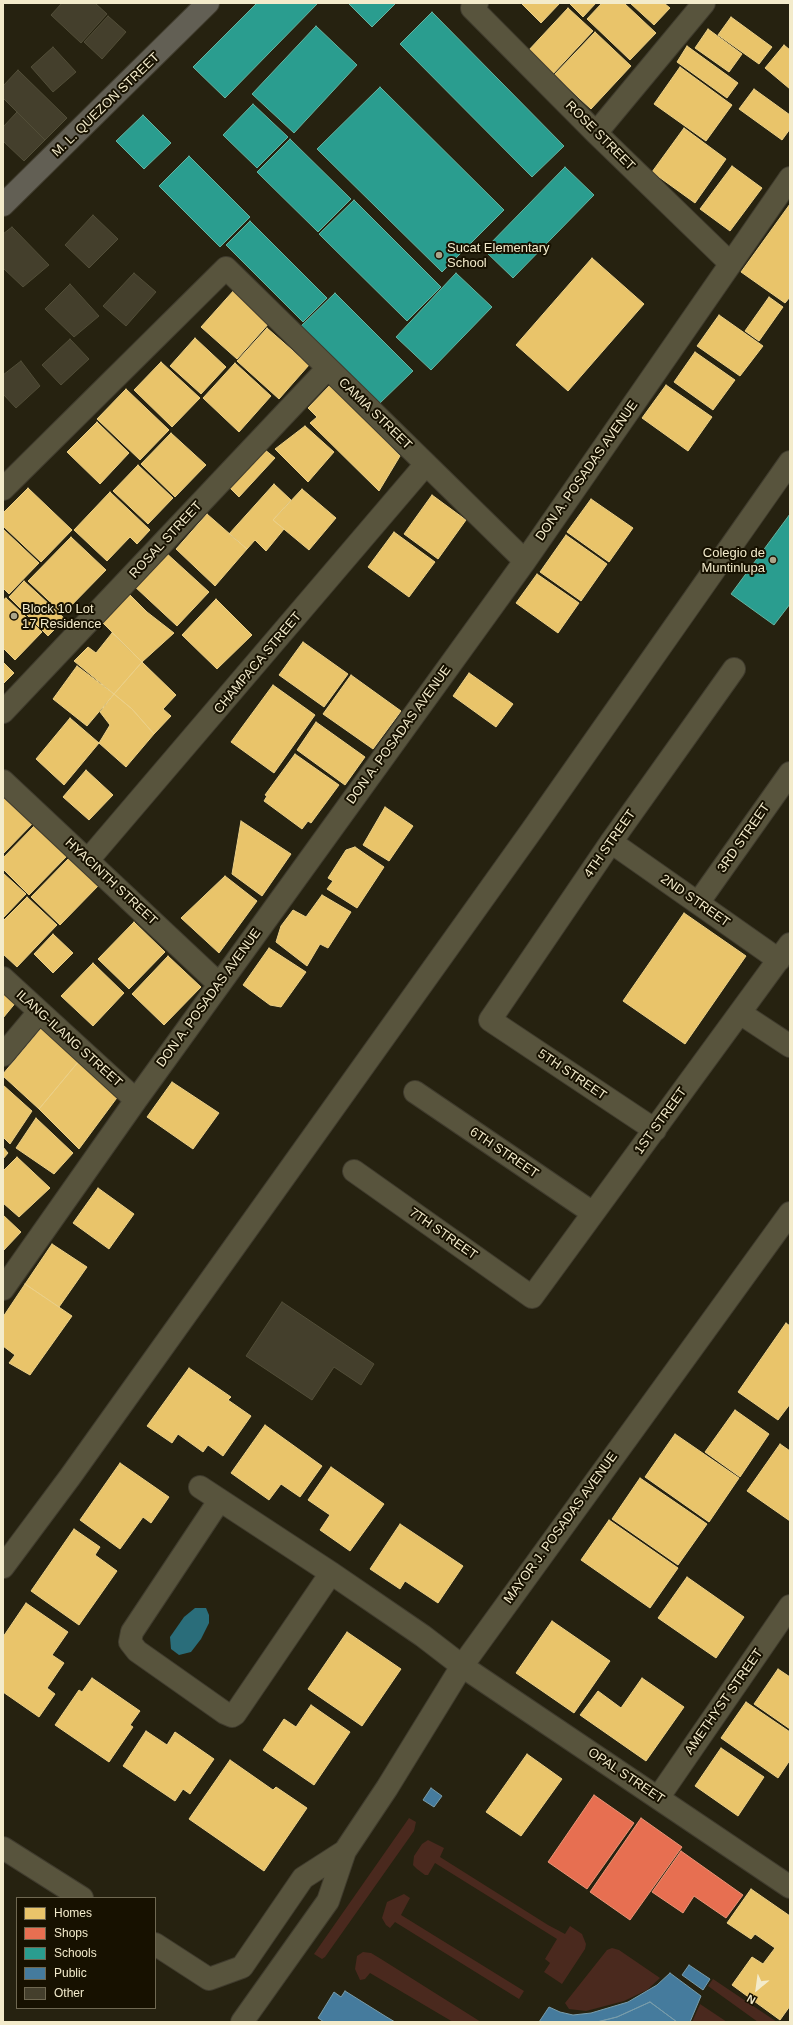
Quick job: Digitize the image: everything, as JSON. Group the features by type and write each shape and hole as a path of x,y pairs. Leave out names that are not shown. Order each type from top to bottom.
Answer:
{"main road":[{"name":"M. L. QUEZON STREET","path":"3,205 208,3"}],"street":[{"path":"596,133 704,3"},
{"name":"ROSE STREET","path":"475,6 596,133 730,263"},
{"name":"DON A. POSADAS AVENUE","path":"3,1288 219,984 525,561 790,178"},
{"name":"CAMIA STREET","path":"3,490 226,268 525,561"},
{"name":"ROSAL STREET","path":"3,712 328,368"},
{"path":"3,1567 70,1477 532,830 790,462"},
{"name":"CHAMPACA STREET","path":"88,860 426,464"},
{"name":"4TH STREET","path":"490,1020 611,842 734,669"},
{"name":"3RD STREET","path":"698,903 790,773"},
{"name":"HYACINTH STREET","path":"3,781 219,984"},
{"name":"2ND STREET","path":"611,842 698,903 784,952"},
{"name":"1ST STREET","path":"532,1297 784,952"},
{"name":"ILANG-ILANG STREET","path":"3,978 136,1100"},
{"path":"3,1055 39,1012"},
{"path":"740,1013 790,1046"},
{"name":"5TH STREET","path":"490,1020 654,1130"},
{"name":"6TH STREET","path":"415,1092 593,1213"},
{"name":"7TH STREET","path":"354,1171 532,1297"},
{"name":"MAYOR J. POSADAS AVENUE","path":"246,2021 328,1901 345,1851 387,1788 462,1666 790,1213"},
{"name":"OPAL STREET","path":"200,1488 331,1573 423,1636 462,1666 790,1887"},
{"path":"219,1501 132,1632 130,1642 137,1651 225,1713 232,1716 235,1714 331,1573"},
{"name":"AMETHYST STREET","path":"658,1798 790,1606"},
{"path":"3,1848 80,1897"},
{"name":"MAYOR J. POSADAS AVENUE","path":"156,1945 210,1979 242,1967 303,1878 345,1851"}],"shaded area":[{"path":"409,1818 416,1822 414,1831 325,1957 322,1959 314,1954"},
{"path":"428,1840 444,1848 440,1857 548,1925 565,1934 570,1926 582,1934 586,1944 585,1949 562,1984 544,1972 550,1963 545,1959 557,1939 435,1863 428,1875 425,1875 413,1865 414,1856 422,1844"},
{"path":"404,1894 410,1898 401,1915 524,1991 519,1999 395,1922 390,1928 386,1925 382,1918 387,1902"},
{"path":"612,1948 619,1950 660,1978 647,1990 624,2001 586,2011 569,2009 565,2003 607,1950"},
{"path":"363,1952 371,1953 481,2022 453,2022 370,1973 365,1979 360,1980 355,1969 357,1956"},
{"path":"713,1979 777,2022 758,2022 708,1986"},
{"path":"700,2004 727,2022 692,2022"}],"water":[{"path":"195,1608 206,1608 209,1615 209,1623 201,1639 191,1652 179,1655 171,1649 170,1637 184,1617"}],"building: Homes":[{"path":"521,3 560,3 541,23"},
{"path":"569,3 596,3 583,17"},
{"path":"602,3 624,3 656,33 630,60 587,19"},
{"path":"630,3 664,3 670,8 654,25"},
{"path":"568,8 593,31 551,76 527,52"},
{"path":"731,17 772,47 759,64 718,35"},
{"path":"708,29 742,54 729,72 695,48"},
{"path":"595,32 631,66 591,109 554,75"},
{"path":"784,45 790,50 790,89 765,68"},
{"path":"687,46 738,83 727,98 677,62"},
{"path":"680,67 732,105 706,141 654,104"},
{"path":"754,89 790,115 790,129 782,140 739,109"},
{"path":"684,128 726,159 695,203 652,172"},
{"path":"732,166 762,188 730,231 700,209"},
{"path":"790,204 790,297 785,303 741,272"},
{"path":"592,258 644,304 568,391 516,345"},
{"path":"235,289 271,321 237,359 201,327"},
{"path":"769,297 783,307 759,341 745,331"},
{"path":"719,315 763,346 740,376 697,346"},
{"path":"267,328 309,365 279,399 237,361"},
{"path":"195,338 226,367 201,394 170,366"},
{"path":"695,352 735,380 713,410 674,382"},
{"path":"161,362 200,398 172,427 134,390"},
{"path":"235,363 271,396 239,432 203,398"},
{"path":"332,383 400,456 379,491 310,423 317,417 308,408"},
{"path":"666,385 712,417 688,451 642,418"},
{"path":"126,389 169,430 140,460 97,419"},
{"path":"97,422 129,453 100,484 67,452"},
{"path":"305,426 334,452 308,482 275,449"},
{"path":"171,433 206,465 175,497 141,464"},
{"path":"264,449 275,458 239,497 228,486"},
{"path":"138,465 173,498 148,524 113,491"},
{"path":"274,484 291,500 273,520 284,529 266,551 255,540 247,549 229,534"},
{"path":"28,488 72,530 41,562 3,526 3,513"},
{"path":"302,489 336,518 309,550 273,520"},
{"path":"110,492 150,530 137,544 130,537 107,561 74,530"},
{"path":"432,495 466,520 438,559 404,534"},
{"path":"591,499 633,528 609,562 567,532"},
{"path":"207,514 247,549 215,586 176,549"},
{"path":"3,529 39,563 9,594 3,588"},
{"path":"394,532 435,562 409,597 368,567"},
{"path":"566,535 607,564 581,601 540,572"},
{"path":"71,537 106,570 63,614 28,581"},
{"path":"164,551 209,592 177,626 133,585"},
{"path":"537,574 579,603 558,633 516,603"},
{"path":"24,581 65,619 48,636 9,597"},
{"path":"129,594 147,612 174,633 142,662 103,623"},
{"name":"Block 10 Lot 17 Residence","path":"6,598 42,632 15,660 3,648 3,600"},
{"path":"216,599 252,635 217,669 182,635"},
{"path":"112,633 142,662 114,694 74,661 88,647 96,653"},
{"path":"303,642 348,674 324,707 279,675"},
{"path":"3,662 14,673 3,684"},
{"path":"142,662 176,695 163,709 171,716 154,734 132,709 114,694"},
{"path":"77,666 114,694 87,726 53,699"},
{"path":"469,673 513,704 496,727 453,696"},
{"path":"351,675 401,711 373,749 323,714"},
{"path":"273,685 315,715 274,773 231,742"},
{"path":"114,694 132,709 154,734 126,767 99,743 110,725 100,712"},
{"path":"70,718 99,743 64,785 36,759"},
{"path":"316,722 365,757 345,785 297,750"},
{"path":"295,754 339,785 311,823 308,821 302,829 264,801 267,796 265,795"},
{"path":"86,770 113,795 89,820 63,797"},
{"path":"3,792 34,822 3,854"},
{"path":"385,807 413,826 389,861 363,845"},
{"path":"241,821 291,854 262,896 232,874"},
{"path":"36,824 68,855 29,895 3,869 3,858"},
{"path":"355,847 384,867 357,908 327,889 333,881 328,878 346,850"},
{"path":"70,857 99,885 60,925 31,897"},
{"path":"3,873 26,894 3,918"},
{"path":"225,876 257,901 219,953 181,918"},
{"path":"322,895 351,912 328,948 320,944 307,966 276,942 281,926 293,910 306,917"},
{"path":"27,897 57,925 17,967 3,954 3,921"},
{"path":"684,913 746,956 685,1044 623,1001"},
{"path":"134,922 165,952 129,989 98,959"},
{"path":"53,934 73,953 53,973 34,954"},
{"path":"269,948 306,972 281,1007 270,1005 243,985"},
{"path":"168,956 201,987 164,1025 132,994"},
{"path":"93,963 124,993 93,1026 61,996"},
{"path":"3,988 17,1001 3,1018"},
{"path":"42,1027 79,1061 39,1109 3,1076 3,1074"},
{"path":"79,1061 119,1095 79,1149 39,1109"},
{"path":"172,1082 219,1113 193,1149 147,1117"},
{"path":"3,1085 32,1111 10,1144 3,1137"},
{"path":"36,1118 73,1153 54,1174 16,1148"},
{"path":"3,1147 8,1153 3,1159"},
{"path":"17,1157 50,1188 19,1217 3,1203 3,1171"},
{"path":"98,1188 134,1214 109,1249 73,1223"},
{"path":"3,1215 21,1232 3,1251"},
{"path":"52,1244 87,1267 59,1307 25,1284"},
{"path":"25,1284 72,1316 30,1375 9,1363 15,1355 3,1346 3,1317"},
{"path":"786,1323 790,1326 790,1404 778,1420 738,1392"},
{"path":"189,1368 231,1397 228,1400 251,1416 223,1456 208,1445 203,1452 178,1434 172,1443 147,1426"},
{"path":"735,1410 769,1434 740,1477 705,1452"},
{"path":"265,1425 322,1466 300,1497 281,1484 269,1500 231,1473"},
{"path":"675,1434 739,1478 709,1522 645,1477"},
{"path":"780,1444 790,1451 790,1521 747,1491"},
{"path":"120,1463 169,1497 151,1523 143,1517 120,1549 80,1520"},
{"path":"331,1467 384,1504 350,1551 320,1530 330,1515 308,1500"},
{"path":"640,1478 707,1524 678,1565 612,1519"},
{"path":"609,1520 678,1568 650,1608 581,1560"},
{"path":"400,1524 463,1566 438,1603 405,1581 400,1589 370,1569"},
{"path":"74,1529 100,1547 95,1555 117,1571 79,1625 31,1591"},
{"path":"687,1577 744,1617 716,1658 658,1618"},
{"path":"26,1603 68,1632 52,1655 64,1663 47,1688 55,1694 39,1717 3,1692 3,1637"},
{"path":"552,1621 610,1661 574,1713 516,1673"},
{"path":"347,1632 401,1669 362,1726 308,1689"},
{"path":"778,1669 790,1677 790,1729 754,1704"},
{"path":"92,1678 140,1711 130,1725 133,1727 109,1762 55,1725 79,1690 82,1692"},
{"path":"642,1678 684,1707 646,1761 580,1715 598,1691 621,1708"},
{"path":"746,1702 790,1732 790,1760 778,1778 721,1738"},
{"path":"311,1705 350,1732 314,1785 263,1750 284,1719 296,1727"},
{"path":"146,1731 167,1745 175,1732 214,1759 190,1794 183,1789 175,1801 123,1766"},
{"path":"721,1748 764,1777 738,1816 695,1786"},
{"path":"527,1754 562,1779 521,1836 486,1812"},
{"path":"230,1760 273,1790 276,1787 307,1808 264,1871 189,1819"},
{"path":"751,1889 790,1916 790,2006 780,2020 732,1985 752,1957 763,1964 775,1948 755,1934 751,1939 727,1923"}],"building: Shops":[{"path":"594,1795 634,1823 587,1889 548,1862"},
{"path":"641,1818 682,1847 630,1920 590,1892"},
{"path":"681,1851 743,1895 726,1918 694,1896 683,1913 652,1892"}],"building: Schools":[{"path":"257,3 318,3 225,98 193,67"},
{"path":"348,3 396,3 372,27"},
{"path":"432,12 564,146 532,177 400,44"},
{"path":"316,26 357,65 294,133 252,94"},
{"path":"380,87 504,210 442,272 317,149"},
{"path":"253,104 288,137 257,168 223,135"},
{"path":"143,115 171,143 144,169 116,141"},
{"path":"290,139 351,199 318,232 257,172"},
{"path":"189,156 250,217 220,247 159,186"},
{"path":"565,167 594,195 513,278 484,250"},
{"path":"354,200 441,287 407,321 319,234"},
{"path":"250,221 327,298 303,322 226,245"},
{"path":"456,273 492,307 431,370 396,337"},
{"path":"335,293 413,371 379,404 301,326"},
{"name":"Colegio de Muntinlupa","path":"790,514 790,604 774,625 731,594"}],"building: Public":[{"path":"431,1788 442,1796 434,1807 423,1800"},
{"path":"689,1965 710,1979 703,1990 682,1975"},
{"path":"670,1973 701,1996 690,2022 677,2022 650,2002 617,2017 597,2022 539,2022 549,2007 560,2012 573,2015 591,2013 628,2002 657,1985"},
{"path":"345,1991 395,2022 324,2022 318,2018 334,1992 341,1997"},
{"path":"650,2002 677,2022 597,2022 617,2017"}],"building: Other":[{"path":"62,3 95,3 107,14 81,43 51,15"},
{"path":"108,16 126,32 102,59 84,42"},
{"path":"53,47 76,72 53,92 31,67"},
{"path":"18,70 67,118 45,140 3,98 3,86"},
{"path":"17,112 45,140 24,161 3,141 3,127"},
{"path":"93,215 118,239 89,268 65,245"},
{"path":"12,227 49,265 23,287 3,268 3,234"},
{"path":"134,273 156,292 126,326 103,306"},
{"path":"70,284 99,316 74,337 45,309"},
{"path":"70,339 89,359 61,385 42,365"},
{"path":"21,361 40,386 16,408 3,394 3,375"},
{"path":"282,1302 374,1364 361,1385 334,1367 312,1400 246,1356"}],"place":[{"name":"Sucat Elementary School","path":"439,255"},
{"name":"Colegio de Muntinlupa","path":"773,560"},
{"name":"Block 10 Lot 17 Residence","path":"14,616"}]}
